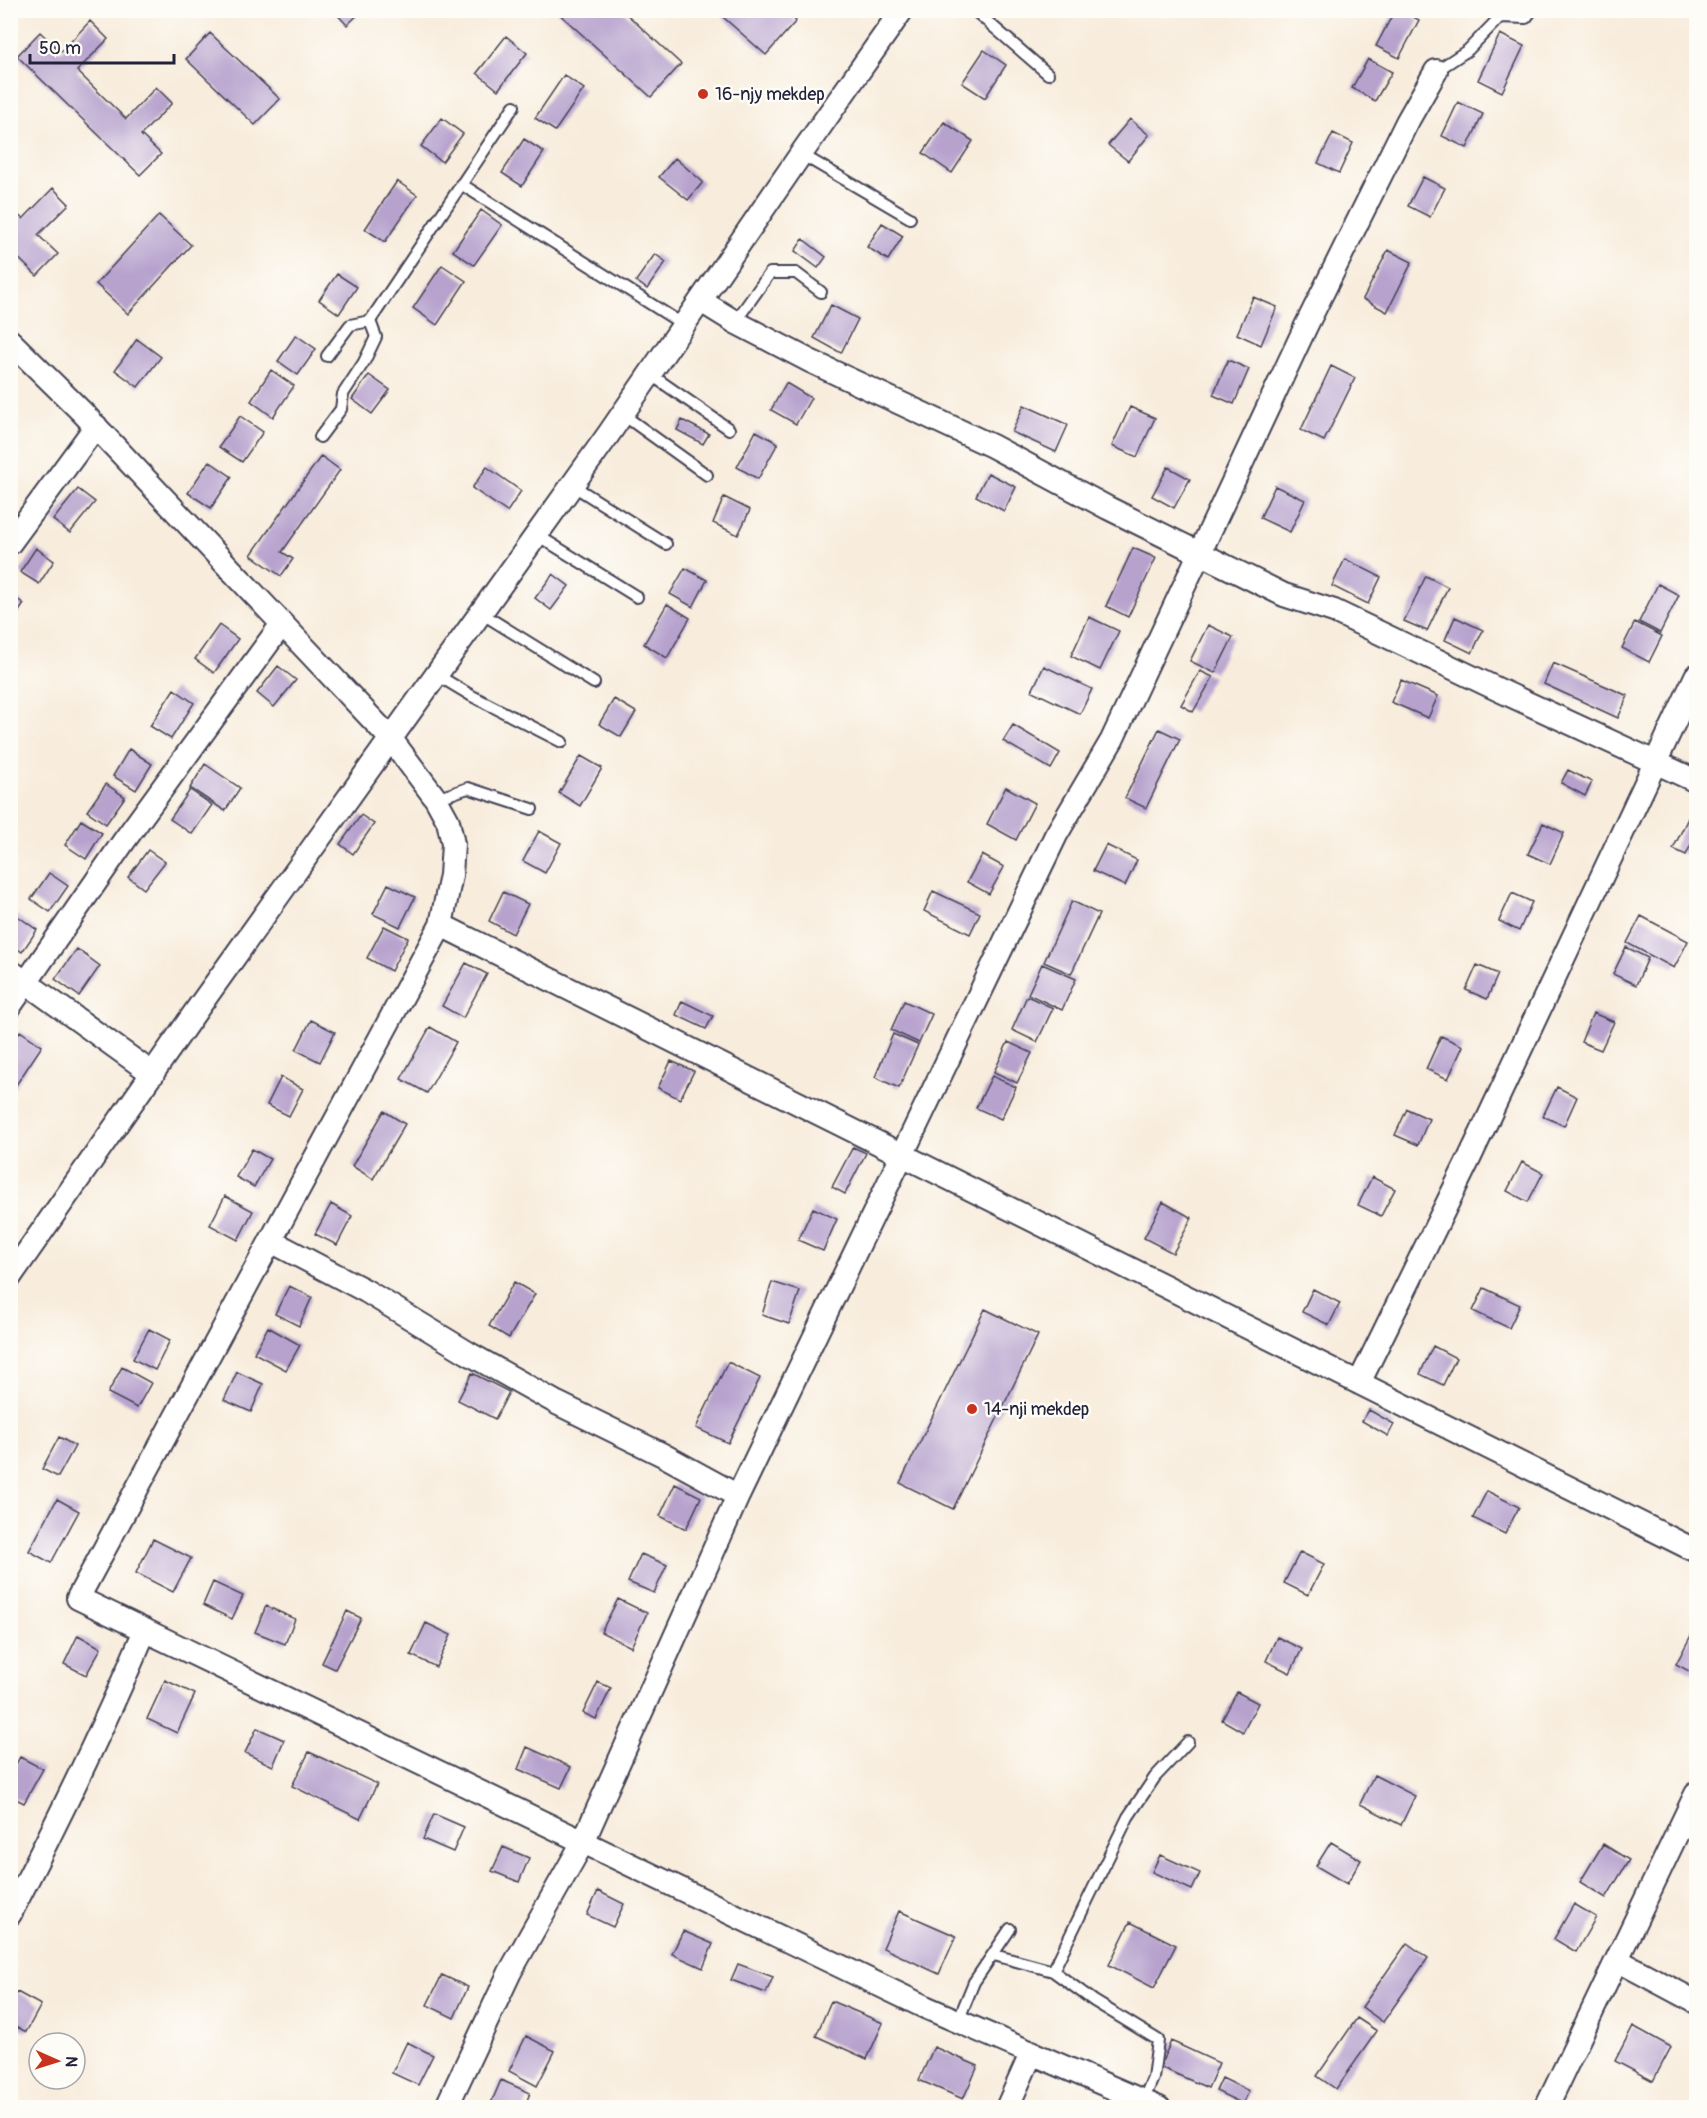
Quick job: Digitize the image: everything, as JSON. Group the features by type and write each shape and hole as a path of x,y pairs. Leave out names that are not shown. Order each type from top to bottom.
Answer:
{"street":[{"path":"10,1277 573,485 902,10"},
{"path":"446,2108 510,1972 583,1842 738,1496 1056,835 1112,740 1327,283 1407,122 1436,71"},
{"path":"701,301 735,322 810,361 992,446 1108,508 1284,595 1334,611 1696,781"},
{"path":"10,341 96,426 391,739 436,799 448,821 453,844 451,875 441,925 78,1598 958,2021 1151,2104"},
{"path":"10,543 96,426"},
{"path":"10,1006 19,976 124,841 282,624"},
{"path":"1359,1383 1470,1157 1696,676"},
{"path":"441,925 1696,1551"},
{"path":"19,976 153,1074"},
{"path":"271,1241 366,1291 468,1353 557,1403 663,1455 738,1496"},
{"path":"10,1914 69,1801 145,1630"},
{"path":"1546,2108 1696,1794"},
{"path":"1617,1960 1696,2002"},
{"path":"1007,2108 1032,2052"}],"lane":[{"path":"974,10 1048,74"},
{"path":"1436,71 1467,50 1500,17 1526,18 1532,10"},
{"path":"327,356 350,325 370,321 514,106"},
{"path":"801,154 910,218"},
{"path":"461,184 684,325"},
{"path":"735,322 770,273 796,273 821,292"},
{"path":"320,437 341,409 343,394 364,362 376,337 370,321"},
{"path":"650,374 729,429"},
{"path":"622,414 707,475"},
{"path":"573,485 666,544"},
{"path":"537,535 637,597"},
{"path":"481,613 594,683"},
{"path":"437,675 472,696 562,742"},
{"path":"436,799 468,788 532,809"},
{"path":"1053,1971 1128,1817 1155,1777 1188,1742"},
{"path":"958,2021 974,1982 1010,1929"},
{"path":"994,1955 1053,1971 1094,2001 1158,2040 1151,2104"}],"building":[{"path":"333,10 363,10 347,25"},
{"path":"555,10 622,10 681,64 651,97"},
{"path":"715,10 784,10 796,21 766,55"},
{"path":"1395,10 1401,10 1419,20 1399,58 1376,46"},
{"path":"90,21 108,39 77,71 126,119 156,87 172,103 141,135 161,154 140,175 17,56 40,32 61,52"},
{"path":"210,33 280,99 255,125 186,59"},
{"path":"1500,34 1524,46 1502,92 1478,80"},
{"path":"506,36 527,53 498,90 477,73"},
{"path":"984,50 1006,65 985,98 962,83"},
{"path":"1368,59 1392,72 1375,101 1352,88"},
{"path":"564,75 584,89 555,131 535,118"},
{"path":"1458,102 1483,114 1467,148 1442,136"},
{"path":"442,118 463,134 442,162 421,146"},
{"path":"1130,119 1149,135 1128,161 1108,145"},
{"path":"944,122 973,141 952,173 923,153"},
{"path":"1333,133 1353,143 1339,173 1318,163"},
{"path":"524,139 544,152 522,186 502,173"},
{"path":"675,158 703,182 688,200 659,177"},
{"path":"1423,177 1445,188 1430,217 1408,206"},
{"path":"397,181 417,195 385,242 365,229"},
{"path":"53,188 69,204 38,235 58,254 37,276 10,250 10,208 23,219"},
{"path":"481,210 502,225 474,265 453,251"},
{"path":"159,215 191,245 128,314 96,284"},
{"path":"882,223 903,236 888,260 867,247"},
{"path":"803,239 826,257 818,268 795,251"},
{"path":"1388,250 1412,262 1387,312 1363,299"},
{"path":"655,254 666,262 647,289 636,281"},
{"path":"442,265 466,281 437,325 413,308"},
{"path":"337,274 357,287 339,314 319,300"},
{"path":"1253,297 1277,307 1261,345 1237,334"},
{"path":"831,305 858,319 841,353 814,338"},
{"path":"296,335 316,349 298,375 278,361"},
{"path":"137,339 161,357 138,387 115,370"},
{"path":"1228,360 1249,369 1234,404 1213,395"},
{"path":"1331,366 1355,378 1324,441 1301,430"},
{"path":"271,370 294,386 273,417 251,401"},
{"path":"369,375 390,390 372,414 352,399"},
{"path":"786,383 811,398 796,424 771,410"},
{"path":"1024,405 1068,425 1056,452 1012,432"},
{"path":"1130,407 1155,418 1137,457 1112,446"},
{"path":"240,416 263,432 242,462 219,447"},
{"path":"682,420 709,434 703,444 677,430"},
{"path":"756,431 778,443 758,479 737,467"},
{"path":"321,456 340,470 282,552 293,559 281,576 251,555"},
{"path":"209,461 232,477 211,508 188,493"},
{"path":"487,467 521,491 507,512 472,488"},
{"path":"1168,467 1190,479 1174,508 1152,496"},
{"path":"988,473 1016,487 1004,511 976,496"},
{"path":"1275,486 1305,500 1290,532 1260,518"},
{"path":"78,489 95,502 70,533 53,520"},
{"path":"724,497 750,510 738,535 713,523"},
{"path":"36,548 54,561 39,584 20,572"},
{"path":"1133,548 1156,558 1128,617 1106,606"},
{"path":"1345,559 1381,577 1368,604 1332,586"},
{"path":"685,568 707,580 693,607 670,594"},
{"path":"553,574 569,586 551,610 535,598"},
{"path":"1426,576 1448,587 1427,631 1404,621"},
{"path":"1658,584 1679,595 1660,633 1639,622"},
{"path":"10,594 24,604 10,624"},
{"path":"667,604 690,618 667,658 644,644"},
{"path":"1089,617 1119,631 1100,670 1071,656"},
{"path":"1455,617 1483,630 1472,653 1445,640"},
{"path":"1635,622 1662,636 1649,662 1622,648"},
{"path":"219,625 238,639 214,673 195,659"},
{"path":"1208,625 1233,637 1215,673 1190,661"},
{"path":"1553,663 1628,696 1618,718 1544,684"},
{"path":"278,666 296,680 274,707 257,693"},
{"path":"1044,666 1092,689 1080,714 1032,691"},
{"path":"1200,671 1213,677 1193,712 1181,705"},
{"path":"1401,680 1438,696 1428,718 1391,702"},
{"path":"174,689 194,703 171,739 150,726"},
{"path":"614,699 636,712 621,737 599,724"},
{"path":"1013,725 1060,753 1051,769 1003,741"},
{"path":"1159,729 1180,739 1146,808 1125,798"},
{"path":"129,749 152,764 136,790 113,776"},
{"path":"581,756 602,768 580,806 559,793"},
{"path":"205,764 240,788 225,811 190,788"},
{"path":"1568,770 1592,782 1585,796 1561,783"},
{"path":"106,784 125,797 106,824 87,811"},
{"path":"1006,787 1035,803 1016,840 987,824"},
{"path":"190,790 212,805 192,834 170,819"},
{"path":"1692,810 1696,812 1696,834 1686,855 1673,849"},
{"path":"361,815 374,824 353,854 340,844"},
{"path":"81,820 102,833 86,859 65,845"},
{"path":"1543,823 1564,833 1550,864 1528,854"},
{"path":"539,831 561,843 545,873 523,861"},
{"path":"1106,845 1137,860 1125,886 1093,871"},
{"path":"148,850 165,862 144,889 128,877"},
{"path":"982,855 1004,867 989,894 967,882"},
{"path":"49,873 68,886 50,912 31,899"},
{"path":"388,884 415,897 400,927 373,914"},
{"path":"933,891 980,913 970,934 924,911"},
{"path":"503,892 528,904 513,934 489,921"},
{"path":"1512,893 1532,902 1519,931 1499,921"},
{"path":"1072,901 1099,914 1071,974 1044,962"},
{"path":"12,912 37,930 22,952 10,944"},
{"path":"1641,916 1688,941 1674,968 1627,943"},
{"path":"384,926 408,938 391,971 367,958"},
{"path":"1626,947 1648,958 1636,985 1613,974"},
{"path":"77,949 100,966 79,996 55,979"},
{"path":"466,963 487,974 463,1018 442,1006"},
{"path":"1042,964 1076,979 1062,1010 1028,994"},
{"path":"1477,965 1498,974 1487,999 1466,990"},
{"path":"1027,996 1053,1008 1037,1042 1012,1030"},
{"path":"682,1001 713,1016 706,1029 676,1015"},
{"path":"904,1001 932,1014 919,1043 891,1030"},
{"path":"1593,1013 1614,1022 1601,1050 1581,1042"},
{"path":"311,1020 335,1032 320,1062 296,1050"},
{"path":"430,1027 456,1042 427,1093 401,1079"},
{"path":"20,1031 42,1046 10,1094 10,1047"},
{"path":"893,1034 918,1045 899,1088 875,1077"},
{"path":"1441,1036 1463,1046 1448,1079 1426,1069"},
{"path":"1008,1042 1032,1053 1017,1083 994,1072"},
{"path":"671,1061 694,1071 680,1099 658,1088"},
{"path":"992,1076 1016,1087 1001,1119 976,1108"},
{"path":"281,1077 303,1089 289,1116 267,1105"},
{"path":"1557,1087 1577,1097 1564,1126 1543,1116"},
{"path":"1407,1109 1429,1119 1418,1145 1395,1135"},
{"path":"384,1111 405,1124 373,1179 352,1166"},
{"path":"853,1147 866,1153 845,1194 832,1187"},
{"path":"252,1149 270,1159 254,1187 236,1177"},
{"path":"1522,1162 1543,1173 1528,1202 1507,1191"},
{"path":"1372,1177 1395,1189 1381,1216 1358,1205"},
{"path":"225,1196 253,1211 238,1240 210,1225"},
{"path":"1163,1202 1192,1218 1173,1253 1144,1238"},
{"path":"331,1204 352,1216 337,1245 315,1234"},
{"path":"813,1208 837,1219 823,1251 798,1240"},
{"path":"514,1282 535,1294 509,1338 489,1326"},
{"path":"772,1282 800,1291 789,1324 762,1315"},
{"path":"289,1286 312,1297 299,1326 275,1314"},
{"path":"1484,1288 1520,1305 1509,1328 1473,1311"},
{"path":"1313,1289 1340,1303 1329,1325 1302,1312"},
{"path":"985,1309 1038,1335 953,1509 900,1483"},
{"path":"268,1327 300,1345 286,1370 254,1353"},
{"path":"149,1329 170,1340 155,1370 133,1359"},
{"path":"1433,1346 1456,1358 1443,1385 1420,1374"},
{"path":"728,1362 760,1378 728,1443 696,1428"},
{"path":"122,1367 151,1383 137,1408 108,1393"},
{"path":"237,1372 263,1384 251,1412 224,1400"},
{"path":"472,1373 509,1392 495,1419 458,1400"},
{"path":"1369,1410 1394,1424 1388,1436 1362,1421"},
{"path":"59,1437 75,1446 58,1477 42,1469"},
{"path":"675,1484 701,1497 686,1529 660,1516"},
{"path":"1487,1491 1519,1507 1505,1534 1473,1518"},
{"path":"57,1499 79,1511 51,1563 29,1551"},
{"path":"153,1539 191,1558 173,1592 136,1573"},
{"path":"1300,1552 1324,1564 1308,1595 1284,1583"},
{"path":"641,1554 667,1565 654,1593 628,1582"},
{"path":"213,1582 243,1596 232,1619 203,1605"},
{"path":"618,1599 647,1613 631,1647 601,1632"},
{"path":"266,1606 295,1619 285,1644 255,1632"},
{"path":"347,1611 361,1618 335,1669 322,1663"},
{"path":"426,1623 451,1635 436,1667 411,1655"},
{"path":"1696,1626 1696,1675 1676,1664"},
{"path":"78,1635 101,1648 86,1675 64,1664"},
{"path":"1277,1637 1302,1649 1290,1673 1266,1661"},
{"path":"165,1680 195,1694 177,1733 147,1719"},
{"path":"598,1682 611,1688 596,1719 583,1713"},
{"path":"1237,1692 1258,1703 1243,1732 1222,1720"},
{"path":"257,1728 284,1740 273,1766 245,1753"},
{"path":"527,1747 571,1767 561,1788 518,1769"},
{"path":"309,1752 377,1784 360,1819 292,1786"},
{"path":"20,1757 43,1769 24,1803 10,1796 10,1775"},
{"path":"1374,1775 1415,1796 1401,1825 1360,1804"},
{"path":"434,1814 464,1827 453,1852 423,1839"},
{"path":"1331,1842 1361,1860 1347,1884 1316,1866"},
{"path":"1603,1844 1629,1860 1606,1898 1580,1882"},
{"path":"503,1847 529,1858 519,1882 492,1871"},
{"path":"1160,1855 1200,1873 1192,1890 1152,1872"},
{"path":"598,1891 624,1904 613,1927 587,1915"},
{"path":"1574,1904 1596,1917 1576,1952 1554,1939"},
{"path":"899,1911 956,1936 939,1974 883,1948"},
{"path":"1130,1922 1176,1945 1154,1988 1109,1965"},
{"path":"683,1931 713,1944 703,1968 672,1954"},
{"path":"1407,1943 1428,1958 1383,2022 1362,2007"},
{"path":"738,1964 773,1977 766,1993 731,1980"},
{"path":"442,1975 468,1987 454,2018 427,2005"},
{"path":"17,1992 41,2005 26,2032 10,2023 10,2003"},
{"path":"831,2001 883,2023 867,2059 816,2036"},
{"path":"1357,2018 1377,2031 1336,2089 1317,2076"},
{"path":"1633,2026 1671,2047 1653,2081 1615,2061"},
{"path":"526,2036 555,2051 537,2086 509,2071"},
{"path":"1171,2041 1219,2063 1208,2088 1160,2067"},
{"path":"407,2042 433,2055 418,2085 392,2073"},
{"path":"934,2047 978,2066 963,2099 919,2080"},
{"path":"1222,2078 1249,2091 1243,2104 1216,2091"},
{"path":"501,2080 530,2093 524,2108 489,2108"}],"place":[{"name":"16-njy mekdep","path":"703,94"},
{"name":"14-nji mekdep","path":"972,1409"}]}
